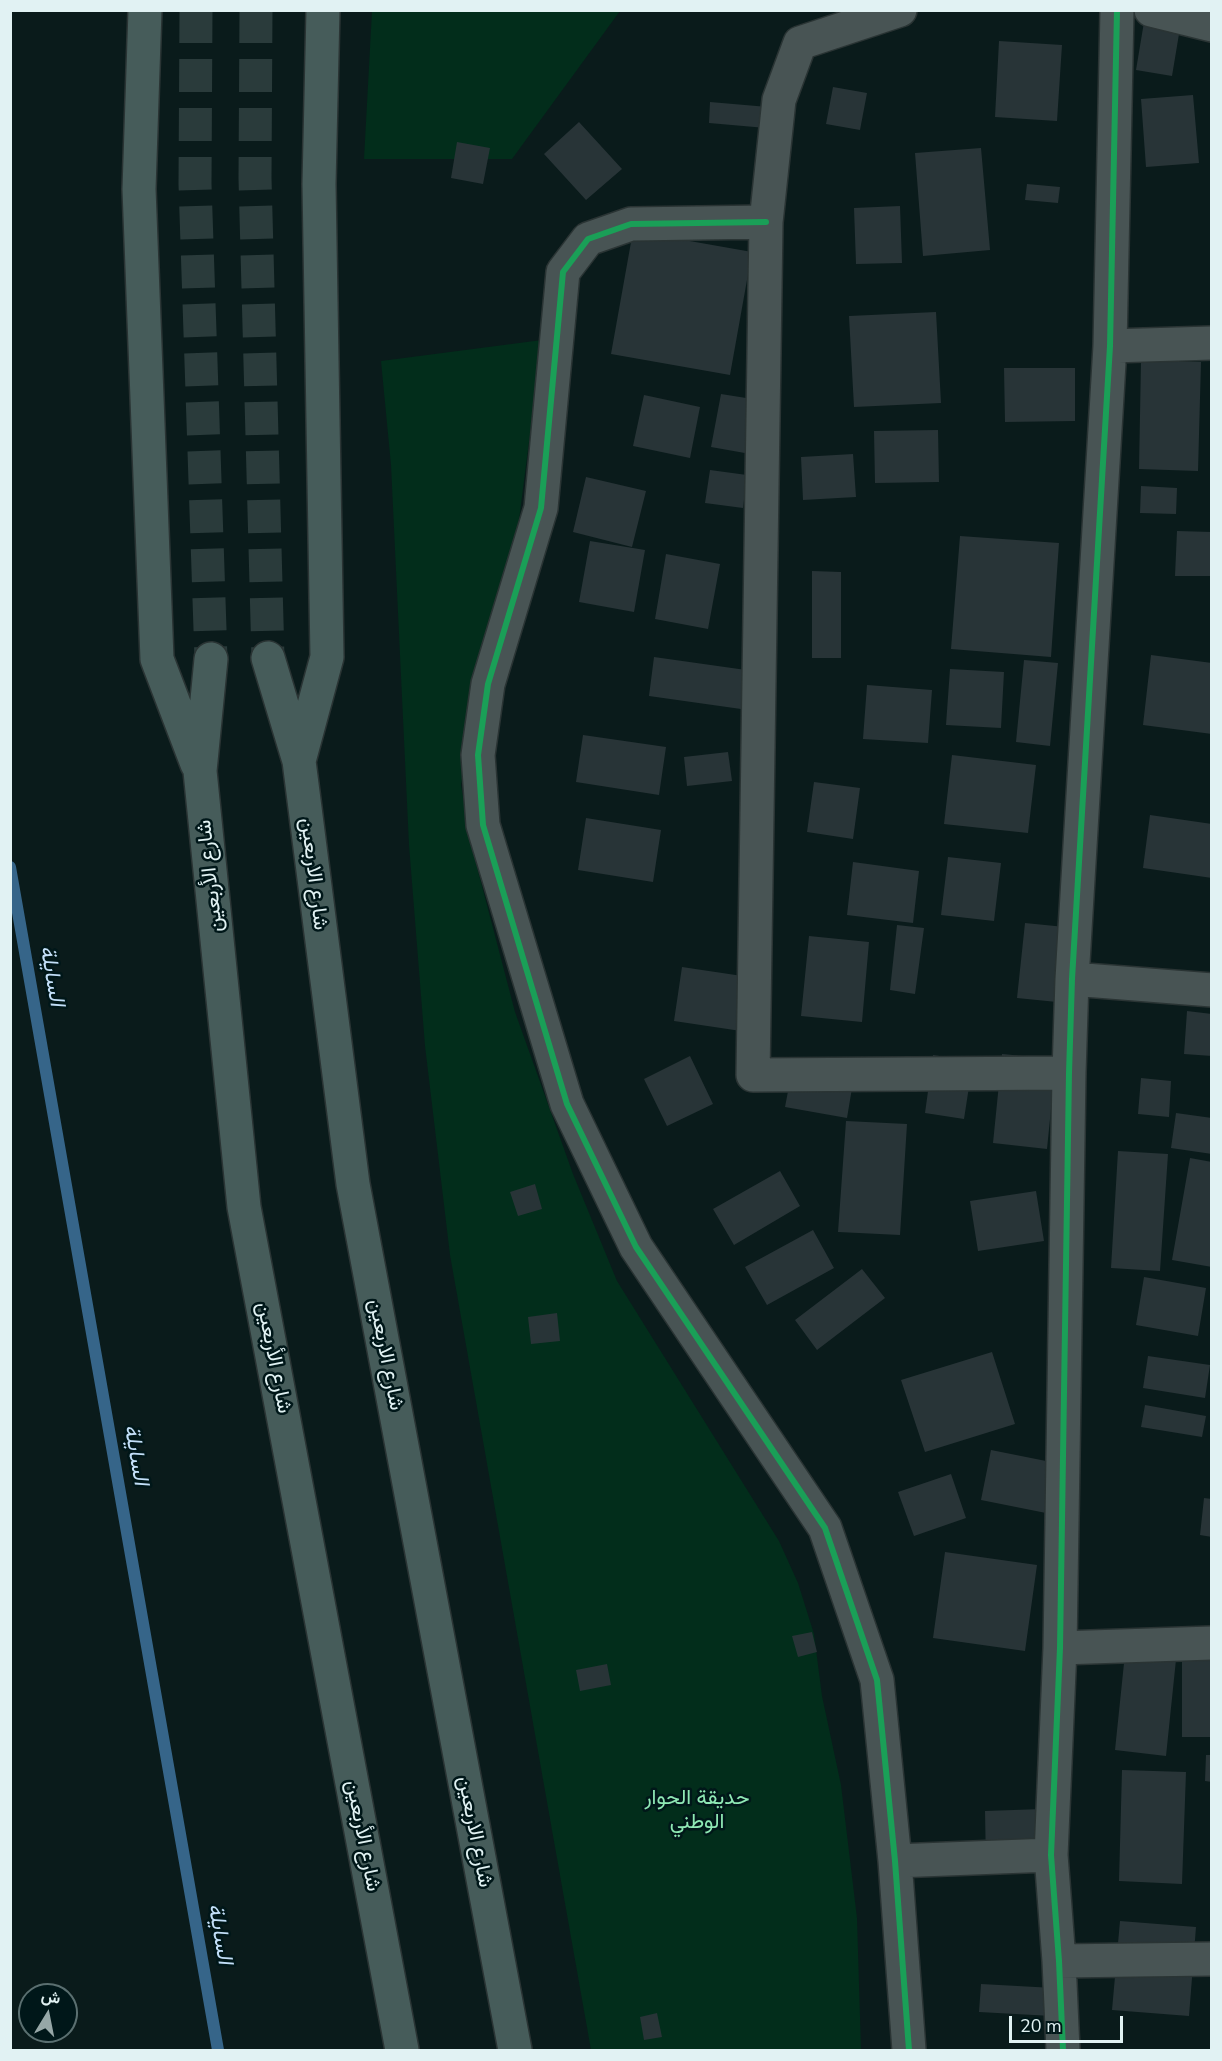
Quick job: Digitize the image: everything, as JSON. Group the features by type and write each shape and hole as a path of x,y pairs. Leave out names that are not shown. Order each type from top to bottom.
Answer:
{"main road":[{"path":"145,10 139,189 157,659 200,771"},
{"path":"299,761 327,657 319,184 322,10"},
{"name":"شارع الاربعين","path":"268,658 299,761 353,1184 515,2050"},
{"name":"شارع الأربعين","path":"211,659 200,771 244,1207 402,2050"}],"street":[{"path":"900,10 800,43 779,100 766,222 753,1075 1069,1073"},
{"path":"1063,2050 1051,1856 1059,1648 1069,1073 1072,979 1110,346 1117,10"},
{"path":"1150,10 1212,25"},
{"path":"766,222 631,224 588,239 563,272 541,507 488,684 478,755 483,825 567,1104 636,1247 825,1528 878,1680 909,2050"},
{"path":"1110,346 1212,342"},
{"path":"1072,979 1212,990"},
{"path":"1059,1648 1212,1643"},
{"path":"895,1862 1051,1856"},
{"path":"1059,1961 1212,1959"}],"green space":[{"path":"372,11 620,11 512,159 364,159"},
{"name":"حديقة الحوار الوطني","path":"542,340 519,520 488,630 461,785 471,844 515,1012 573,1174 617,1281 779,1541 798,1583 814,1634 822,1696 841,1785 857,1918 861,2050 591,2050 450,1255 425,1046 409,845 391,465 381,361"}],"building":[{"path":"1146,10 1183,10 1172,76 1136,70"},
{"path":"999,41 1062,45 1057,121 995,117"},
{"path":"833,87 867,93 860,130 826,124"},
{"path":"1193,95 1199,163 1146,167 1141,99"},
{"path":"710,102 768,107 766,128 709,123"},
{"path":"579,122 622,169 586,200 544,154"},
{"path":"457,142 490,148 483,184 451,178"},
{"path":"981,148 990,250 923,256 915,153"},
{"path":"1027,184 1060,187 1058,203 1025,200"},
{"path":"900,206 902,263 856,264 854,208"},
{"path":"633,231 752,252 730,375 611,354"},
{"path":"936,312 941,403 854,407 849,316"},
{"path":"1141,361 1201,362 1198,471 1139,469"},
{"path":"1004,368 1075,368 1075,421 1005,422"},
{"path":"721,394 765,401 756,455 711,447"},
{"path":"644,395 700,407 690,458 633,446"},
{"path":"938,430 939,482 875,483 874,431"},
{"path":"853,454 856,497 803,500 801,457"},
{"path":"710,470 747,475 743,508 705,503"},
{"path":"586,477 646,491 632,547 573,532"},
{"path":"1141,486 1177,488 1176,514 1140,513"},
{"path":"1177,531 1212,532 1212,576 1175,576"},
{"path":"960,536 1059,543 1051,657 951,649"},
{"path":"590,541 645,550 634,612 579,602"},
{"path":"666,554 720,564 708,629 655,619"},
{"path":"812,571 841,572 841,658 812,658"},
{"path":"1151,655 1212,663 1212,734 1143,725"},
{"path":"654,657 746,670 741,709 649,696"},
{"path":"1024,660 1058,663 1050,746 1016,742"},
{"path":"950,669 1004,672 1001,728 946,725"},
{"path":"867,685 932,690 928,743 863,739"},
{"path":"583,735 666,747 659,795 576,782"},
{"path":"728,752 732,781 687,786 684,757"},
{"path":"952,755 1036,765 1028,833 944,824"},
{"path":"814,782 860,788 853,839 807,832"},
{"path":"1150,815 1212,824 1212,878 1143,868"},
{"path":"586,818 661,830 653,882 578,870"},
{"path":"948,857 1001,863 994,921 941,915"},
{"path":"853,862 919,871 913,923 847,915"},
{"path":"1025,923 1065,927 1057,1002 1017,998"},
{"path":"897,925 924,928 915,994 890,990"},
{"path":"809,936 869,942 862,1022 801,1016"},
{"path":"682,967 749,977 741,1031 674,1021"},
{"path":"1187,1011 1212,1014 1212,1056 1184,1054"},
{"path":"1002,1054 1056,1059 1047,1149 993,1143"},
{"path":"933,1055 973,1061 964,1119 925,1113"},
{"path":"690,1056 713,1104 667,1126 644,1079"},
{"path":"793,1065 854,1076 847,1118 785,1107"},
{"path":"1141,1078 1171,1081 1169,1117 1138,1114"},
{"path":"1176,1113 1212,1118 1212,1154 1171,1148"},
{"path":"846,1121 907,1124 900,1235 838,1232"},
{"path":"1118,1151 1168,1154 1160,1271 1111,1268"},
{"path":"1190,1158 1212,1162 1212,1267 1172,1260"},
{"path":"780,1171 800,1206 734,1245 713,1209"},
{"path":"535,1184 542,1209 518,1216 510,1192"},
{"path":"1036,1191 1044,1241 978,1251 970,1201"},
{"path":"813,1230 834,1268 767,1305 745,1267"},
{"path":"862,1269 885,1298 817,1350 795,1320"},
{"path":"1144,1277 1206,1288 1198,1336 1136,1325"},
{"path":"557,1313 560,1341 531,1344 528,1317"},
{"path":"992,1352 1015,1424 925,1452 901,1380"},
{"path":"1148,1356 1210,1365 1205,1398 1143,1388"},
{"path":"1145,1405 1206,1416 1202,1437 1141,1427"},
{"path":"991,1450 1061,1464 1051,1514 981,1500"},
{"path":"951,1474 966,1518 914,1536 898,1492"},
{"path":"1204,1498 1212,1499 1212,1537 1200,1535"},
{"path":"945,1552 1037,1565 1025,1651 933,1638"},
{"path":"812,1632 817,1652 798,1657 792,1636"},
{"path":"1126,1644 1177,1650 1166,1756 1115,1750"},
{"path":"1182,1650 1212,1650 1212,1737 1182,1737"},
{"path":"607,1664 611,1685 580,1691 576,1670"},
{"path":"1206,1755 1212,1755 1212,1782 1205,1781"},
{"path":"1122,1770 1186,1772 1182,1884 1119,1881"},
{"path":"1042,1809 1043,1863 986,1865 985,1811"},
{"path":"1120,1921 1196,1927 1189,2016 1112,2010"},
{"path":"981,1984 1054,1988 1052,2016 979,2012"},
{"path":"657,2013 662,2037 644,2040 640,2017"}],"waterway":[{"name":"السايلة","path":"10,867 218,2050"}],"tunnel":[{"path":"196,10 195,184 211,659"},
{"path":"256,10 255,178 268,658"}],"cycle path":[{"path":"1063,2050 1051,1855 1060,1648 1069,1073 1072,979 1110,346 1117,10"},
{"path":"766,222 631,224 588,239 563,272 541,508 488,684 478,755 483,825 567,1104 636,1247 825,1528 877,1680 895,1861 909,2050"}]}
